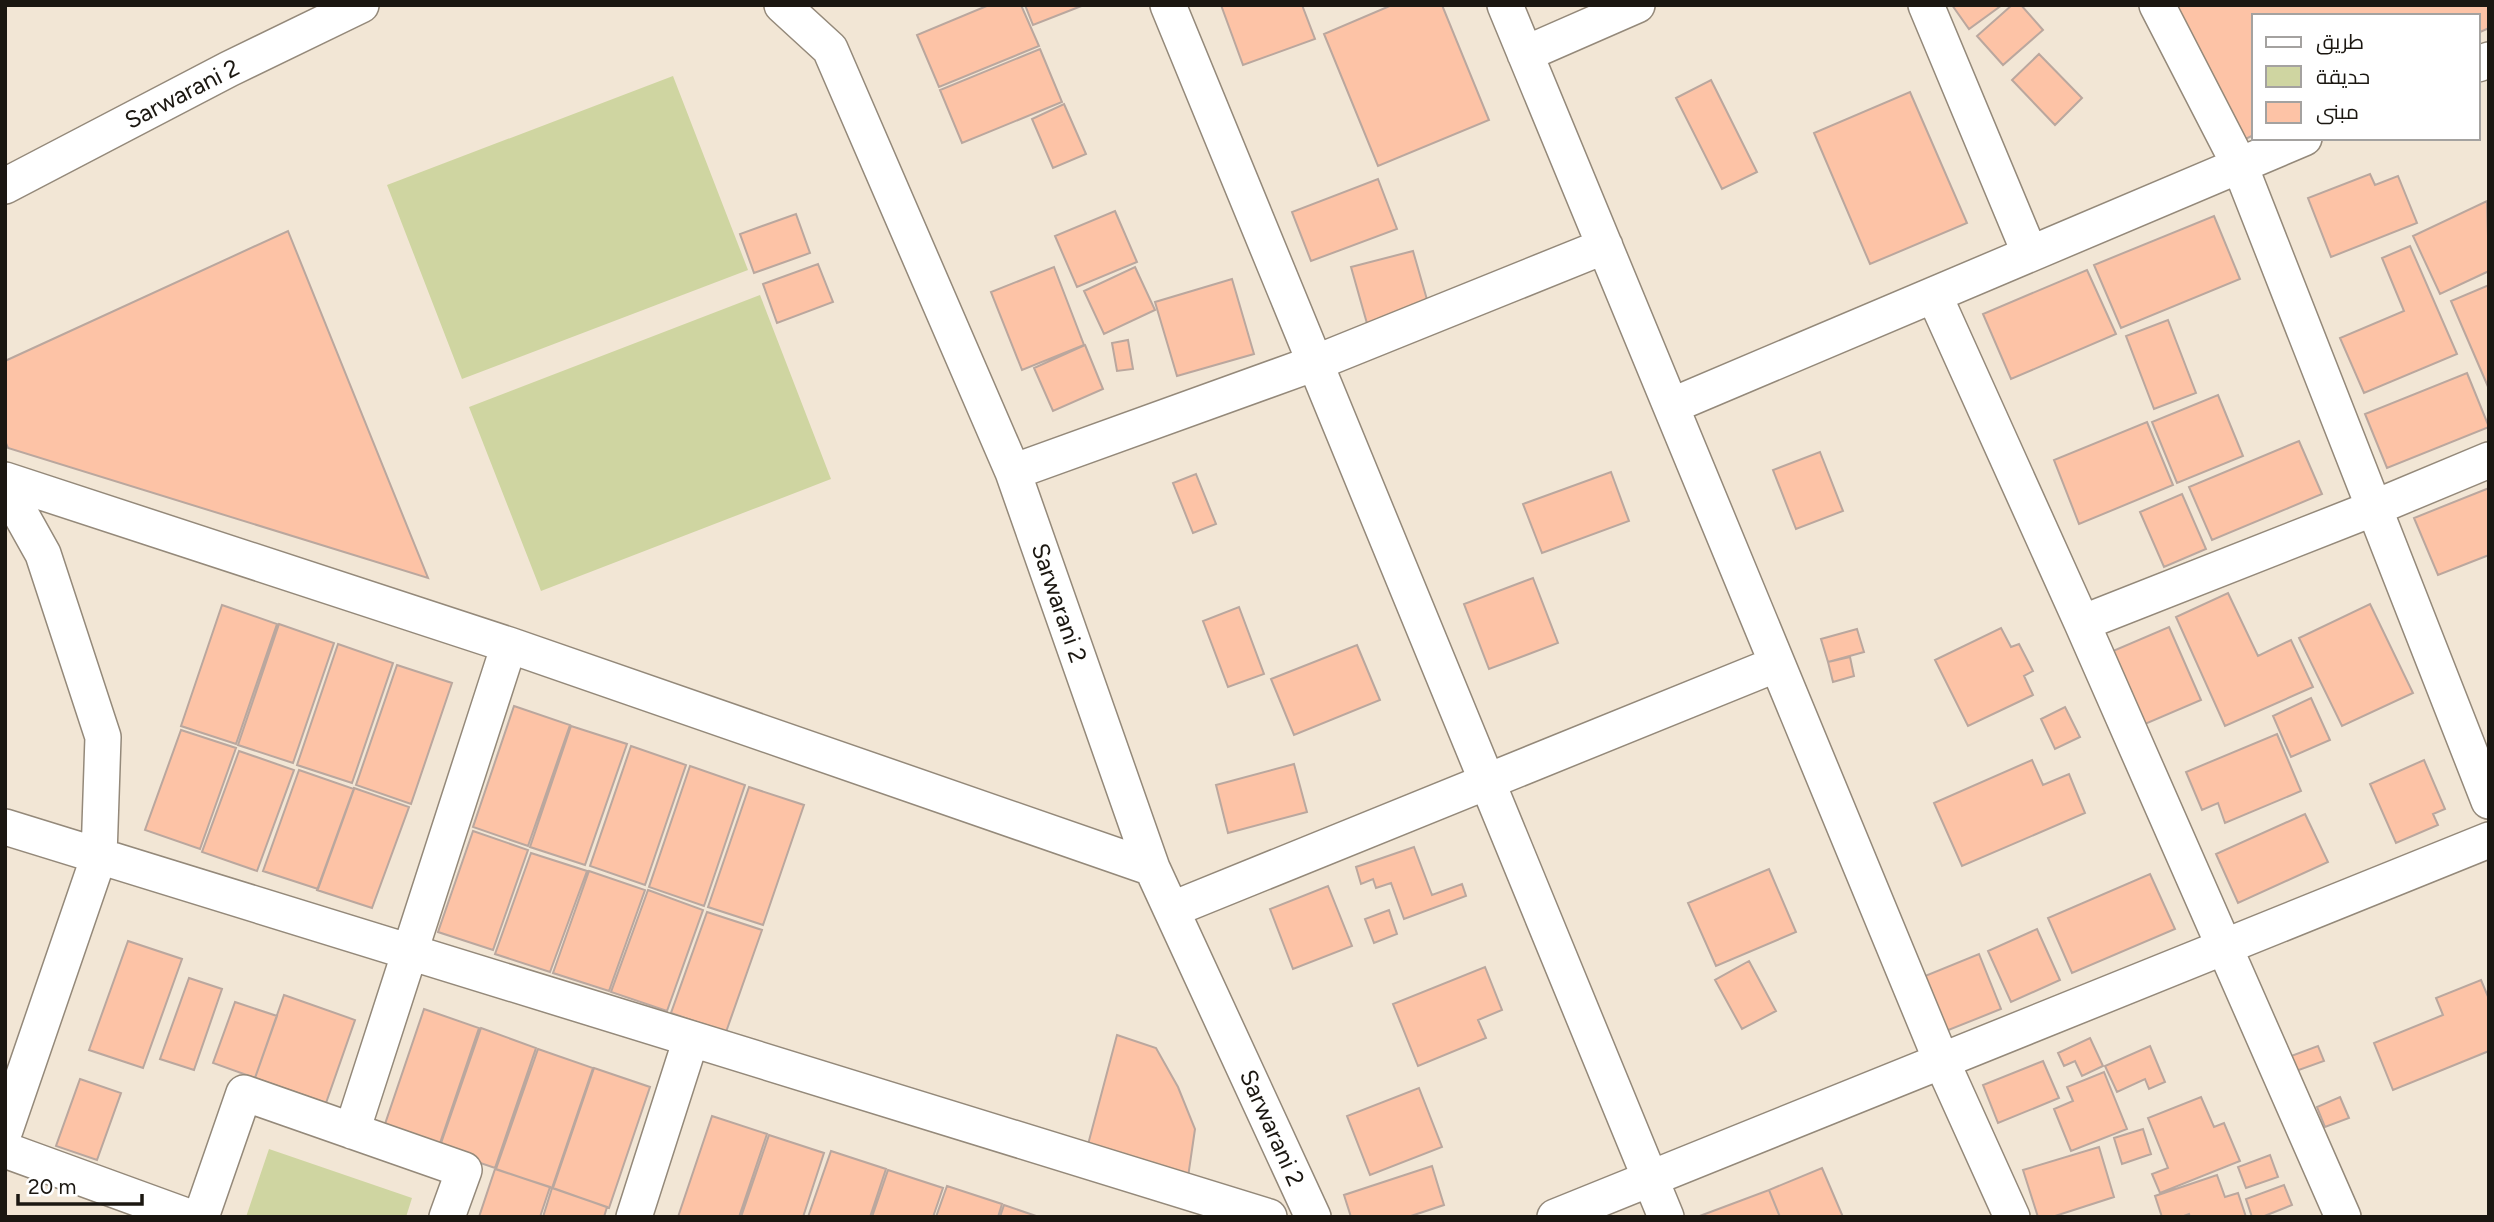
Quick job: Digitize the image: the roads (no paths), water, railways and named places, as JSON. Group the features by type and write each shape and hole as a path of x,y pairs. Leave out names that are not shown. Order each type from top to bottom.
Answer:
{"street":[{"name":"Sarwarani 2","path":"5,186 229,69 361,5"},
{"name":"Sarwarani 2","path":"782,5 830,50 1013,472 1152,868 1313,1217"},
{"path":"815,5 830,50"},
{"path":"1168,5 1666,1217"},
{"path":"1506,5 1941,1060 2012,1217"},
{"path":"1525,54 1637,5"},
{"path":"1926,5 2030,254"},
{"path":"2157,5 2239,166 2489,801"},
{"path":"1671,407 2299,140"},
{"path":"1013,472 1315,363 1605,246"},
{"path":"1934,295 2082,623 2343,1217"},
{"path":"2082,623 2489,460"},
{"path":"5,481 509,645 1152,868"},
{"path":"5,486 43,554 103,737 99,856 5,1130"},
{"path":"352,1131 509,645"},
{"path":"1173,909 1777,664"},
{"path":"5,827 1269,1217"},
{"path":"1555,1217 2489,840"},
{"path":"634,1217 691,1039"},
{"path":"201,1217 244,1093 464,1170 447,1217"},
{"path":"5,1150 188,1217"}]}
